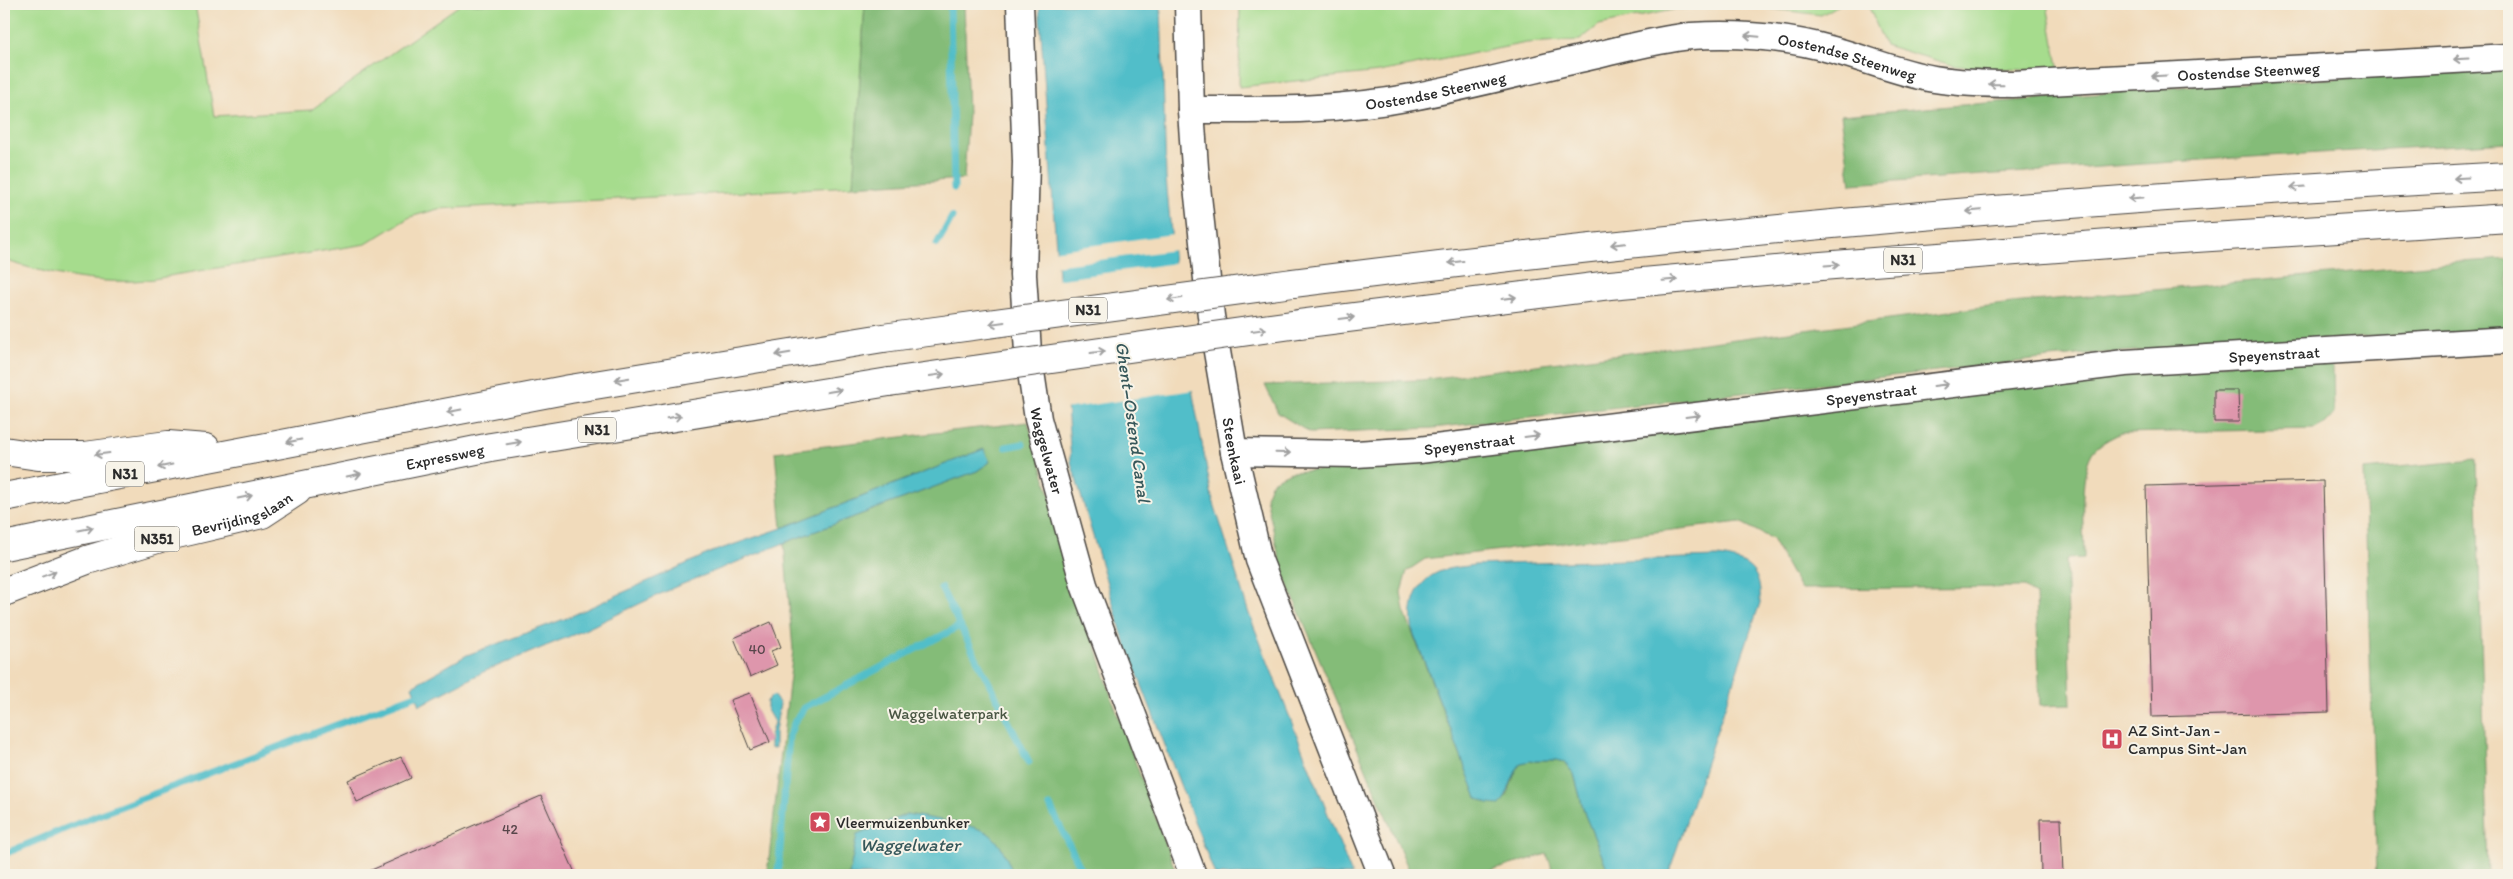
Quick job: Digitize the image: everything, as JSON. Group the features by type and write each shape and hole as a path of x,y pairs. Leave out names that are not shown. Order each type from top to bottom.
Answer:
{"highway":[{"name":"N31","path":"4,497 637,377 883,338 1293,283 1666,238 1828,223 2130,198 2509,176"},
{"name":"Expressweg","path":"4,546 491,447 889,382 1299,324 1610,285 1821,266 2169,240 2509,218"},
{"path":"4,451 38,456 85,456 168,445 247,450"},
{"name":"Bevrijdingslaan","path":"4,592 95,557 164,537 262,514 306,484"}],"street":[{"name":"Waggelwater","path":"1020,4 1026,162 1023,275 1028,352 1038,419 1051,472 1084,585 1193,875"},
{"name":"Steenkaai","path":"1188,4 1191,110 1211,316 1234,452 1259,560 1382,875"},
{"name":"Oostendse Steenweg","path":"1191,110 1309,109 1359,106 1414,97 1631,47 1690,36 1742,36 1786,39 1832,50 1932,79 1977,84 2013,84 2509,57"},
{"name":"Speyenstraat","path":"1234,452 1356,454 1419,450 2125,363 2509,340"}],"green space":[{"path":"4,4 195,4 214,116 311,110 461,4 865,4 853,186 438,209 410,217 366,244 153,279 132,281 89,280 46,272 4,260"},
{"path":"865,4 964,4 968,114 964,179 853,186"},
{"path":"1240,4 1841,4 1821,15 1749,6 1677,9 1599,25 1580,40 1526,43 1379,72 1239,87"},
{"path":"1892,4 2047,4 2059,72 1955,66 1885,45 1869,7"},
{"path":"2509,69 2509,142 2217,159 1851,184 1841,115 2194,86"},
{"path":"2509,259 2509,329 2086,354 1433,428 1310,433 1278,413 1265,385 1421,380 2012,303"},
{"path":"2323,358 2333,367 2334,414 2326,423 2315,429 2121,433 2101,444 2092,453 2083,489 2084,558 2066,559 2071,705 2040,706 2036,595 2024,587 1800,589 1772,539 1740,522 1425,559 1407,571 1401,592 1404,611 1477,797 1507,796 1516,770 1521,763 1536,760 1564,762 1574,774 1585,815 1610,875 1554,875 1547,854 1477,875 1411,875 1282,571 1266,497 1272,481 1291,472 1419,463 2125,370"},
{"name":"Waggelwaterpark","path":"1028,422 1112,699 1177,875 1018,875 1013,873 1000,846 988,833 953,823 907,814 857,835 849,875 767,875 793,650 784,543 977,471 990,462 984,449 782,528 775,452"},
{"path":"2476,460 2488,875 2377,875 2364,470"}],"water":[{"name":"Ghent–Ostend Canal","path":"1039,4 1161,4 1166,178 1179,319 1212,497 1249,614 1352,875 1215,875 1122,634 1071,462"},
{"path":"984,449 990,462 977,471 784,543 673,588 580,632 483,672 420,705 412,686 467,655 567,618 712,552 782,528"},
{"path":"1717,557 1737,561 1751,569 1758,582 1760,603 1668,875 1610,875 1585,815 1574,774 1564,762 1536,760 1521,763 1500,805 1488,804 1477,798 1413,632 1413,603 1420,587 1426,580 1444,570 1474,565"},
{"path":"773,695 780,704 775,731 775,748 770,748 770,736 774,722 767,710 767,701"},
{"name":"Waggelwater","path":"907,814 961,824 988,833 1000,846 1013,873 1018,875 849,875 857,835"}],"pier":[{"path":"1173,234 1175,250 1054,266 1053,251"},
{"path":"1176,263 1182,319 1194,390 1064,409 1055,280"}],"building":[{"path":"2214,390 2238,390 2239,422 2214,422"},
{"path":"2323,481 2329,712 2152,717 2146,486"},
{"path":"771,622 781,647 771,651 777,665 750,677 734,638"},
{"path":"750,693 770,742 750,750 730,700"},
{"path":"401,757 411,778 357,802 348,780"},
{"path":"541,796 576,875 360,875"},
{"path":"2040,819 2061,819 2063,875 2041,875"}],"waterway":[{"path":"950,4 954,188"},
{"path":"937,244 952,217"},
{"path":"1006,447 1023,444"},
{"path":"941,588 1029,762"},
{"path":"778,875 789,736 795,721 805,707 960,626"},
{"path":"4,854 103,813 416,695"},
{"path":"1050,806 1084,875"}],"place":[{"name":"AZ Sint-Jan - Campus Sint-Jan","path":"2112,739"},
{"name":"Vleermuizenbunker","path":"820,822"}]}
